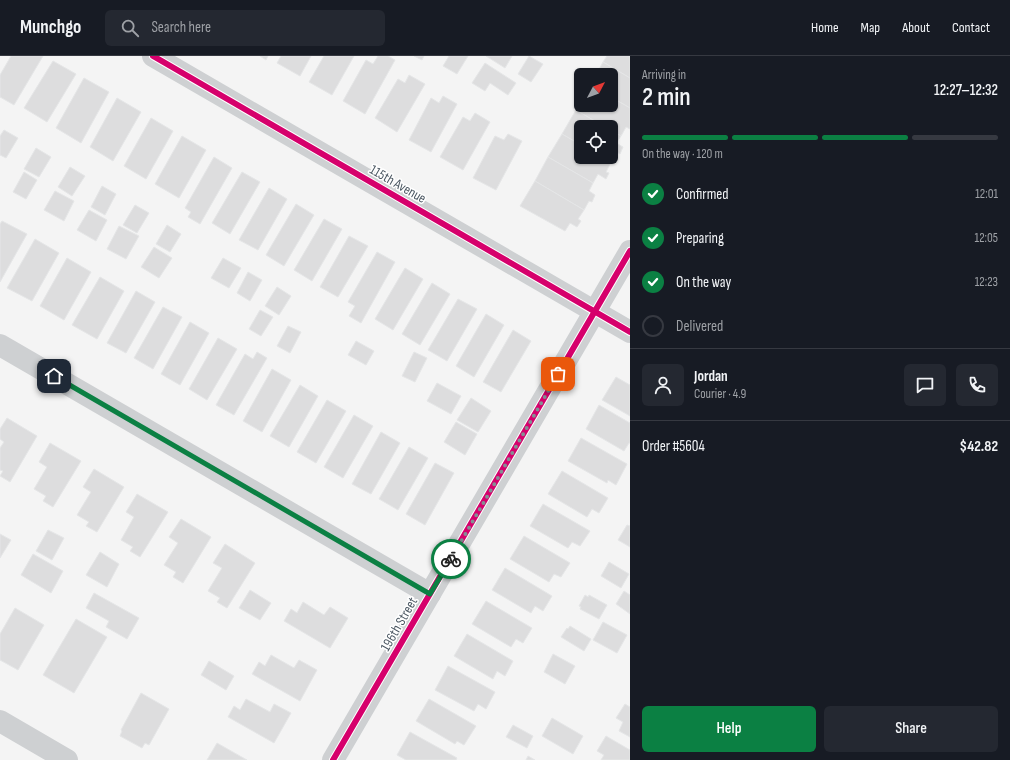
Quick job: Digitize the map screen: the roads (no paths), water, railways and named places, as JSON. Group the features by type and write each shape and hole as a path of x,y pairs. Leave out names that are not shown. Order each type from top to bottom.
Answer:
{"street":[{"name":"115th Avenue","path":"153,56 630,332"},
{"name":"196th Street","path":"333,760 630,251"},
{"path":"0,344 430,594"},
{"path":"0,721 67,760"}]}
